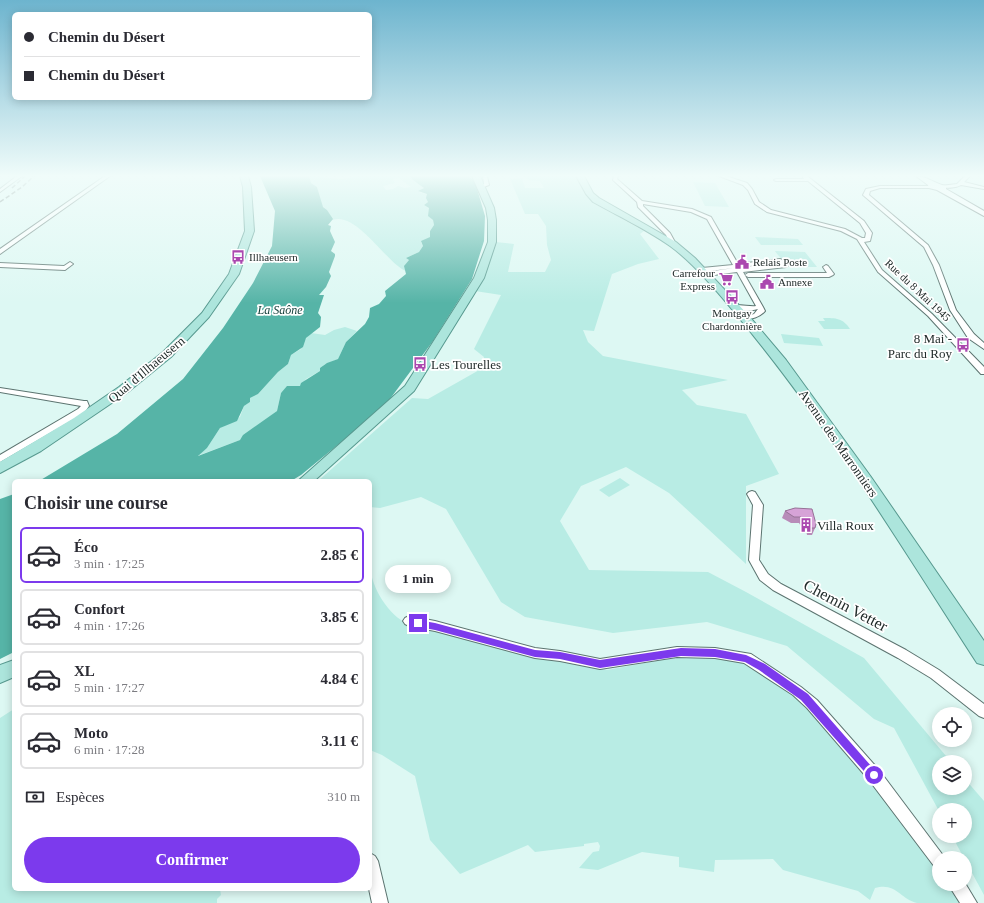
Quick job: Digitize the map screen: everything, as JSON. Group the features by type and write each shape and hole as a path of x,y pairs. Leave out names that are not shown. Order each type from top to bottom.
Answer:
{"main road":[{"name":"Quai d'Illhaeusern","path":"0,468 86,417 123,391 167,355 208,311 232,277 247,242 250,218"},
{"path":"307,479 410,388 448,324 480,278 492,242 491,218"},
{"name":"Avenue des Marronniers","path":"628,218 673,244 704,272 740,312 782,363 866,481 984,657"},
{"path":"0,674 12,669"}],"street":[{"path":"0,252 48,218"},
{"path":"652,218 668,234 673,244"},
{"path":"708,218 740,270 762,311 760,313 740,312"},
{"path":"793,218 843,230 862,240 868,240 868,230 864,224 856,218"},
{"path":"893,218 926,246 936,265 953,310 971,336 984,347"},
{"name":"Rue du 8 Mai 1945","path":"862,240 870,257 880,271 930,315 983,370"},
{"path":"704,272 740,270 786,266 785,263 780,261 740,270"},
{"path":"0,265 65,268 70,264"},
{"path":"740,270 831,274 826,267"},
{"path":"740,312 760,307"},
{"path":"0,390 84,403 85,406 81,411 0,459"},
{"name":"Chemin Vetter","path":"752,494 758,505 754,560 764,577 777,587 902,654 935,674 984,712"},
{"path":"409,621 435,626 535,653 560,656 600,664 681,652 715,653 738,656 750,660 798,691 812,704 874,775 932,852"},
{"path":"372,869 380,903"},
{"path":"961,891 969,903"}],"shaded area":[{"path":"331,218 431,218 434,225 430,231 430,237 421,242 423,246 419,252 406,258 409,260 405,265 406,271 398,266 371,239 351,223 342,219 332,220"},
{"path":"541,218 621,218 644,231 640,234 659,259 638,264 612,274 594,331 583,330 588,342 603,356 728,380 682,390 697,405 746,414 779,474 746,486 746,564 669,493 626,467 581,486 560,521 589,570 708,572 864,658 932,739 932,747 938,747 945,755 932,755 932,795 972,795 972,787 984,801 984,895 972,873 972,851 960,851 956,843 972,843 972,803 935,803 894,728 874,719 787,646 707,622 613,633 525,617 501,602 446,509 421,497 380,508 372,507 372,479 320,479 412,398 428,399 481,369 484,357 474,349 501,295 475,291 485,277 496,242 514,244 508,272 545,272 551,260 547,245 546,226"},
{"path":"755,237 798,239 803,245 761,245"},
{"path":"775,251 805,252 817,267 790,267"},
{"path":"823,318 839,319 850,329 824,329 818,321 825,321"},
{"path":"345,327 357,331 346,342 338,359 324,365 320,371 306,379 301,386 290,386 281,393 277,411 240,440 197,456 207,448 220,428 240,417 244,406 250,402 250,398 258,394 278,372 288,364 291,355 301,349 303,342 311,333 325,335 334,330"},
{"path":"781,334 819,338 823,346 784,343"},
{"path":"620,478 630,485 609,497 599,490"},
{"path":"372,578 382,600 388,608 401,620 408,624 607,670 682,656 732,659 760,669 804,703 804,707 812,710 877,786 932,858 932,891 953,891 961,903 917,903 888,887 875,888 870,900 858,891 783,870 773,859 715,860 714,872 679,867 679,857 642,852 598,870 579,868 593,852 599,851 600,846 598,842 584,844 584,846 535,852 528,845 460,874 430,840 415,776 382,755 372,751"},
{"path":"12,710 12,891 220,891 221,895 217,899 217,903 0,903 0,718"}],"water":[{"name":"La Saône","path":"274,218 333,219 328,225 331,226 330,231 335,242 331,251 335,254 335,256 329,272 331,276 326,287 319,295 324,295 318,313 321,317 320,327 306,338 303,347 291,355 288,364 278,372 258,394 250,398 250,402 244,406 237,421 220,428 207,448 198,456 240,440 243,435 277,411 281,393 287,386 300,386 301,383 320,371 320,368 327,363 338,359 346,342 365,324 369,317 370,308 379,304 386,296 385,291 406,274 404,266 409,260 406,258 419,252 423,246 421,241 430,237 430,231 434,225 433,220 431,218 485,218 484,241 472,279 433,341 384,407 294,479 42,479 117,434 183,379 223,328 253,283 272,246"},
{"path":"12,495 12,653 0,659 0,499"}],"building":[{"path":"795,508 812,509 816,524 815,528 810,528 809,523 804,522 801,517 794,517 785,511"}],"place":[{"name":"Illhaeusern","path":"238,257"},
{"name":"Relais Poste","path":"742,262"},
{"name":"Carrefour Express","path":"726,279"},
{"name":"Annexe","path":"767,282"},
{"name":"Montgay Chardonnière","path":"732,297"},
{"name":"8 Mai - Parc du Roy","path":"963,345"},
{"name":"Les Tourelles","path":"420,364"},
{"name":"Villa Roux","path":"806,525"}],"route":[{"path":"418,623 435,626 535,653 560,656 600,664 611,664 681,652 715,653 746,658 762,667 805,697 874,775"}]}
